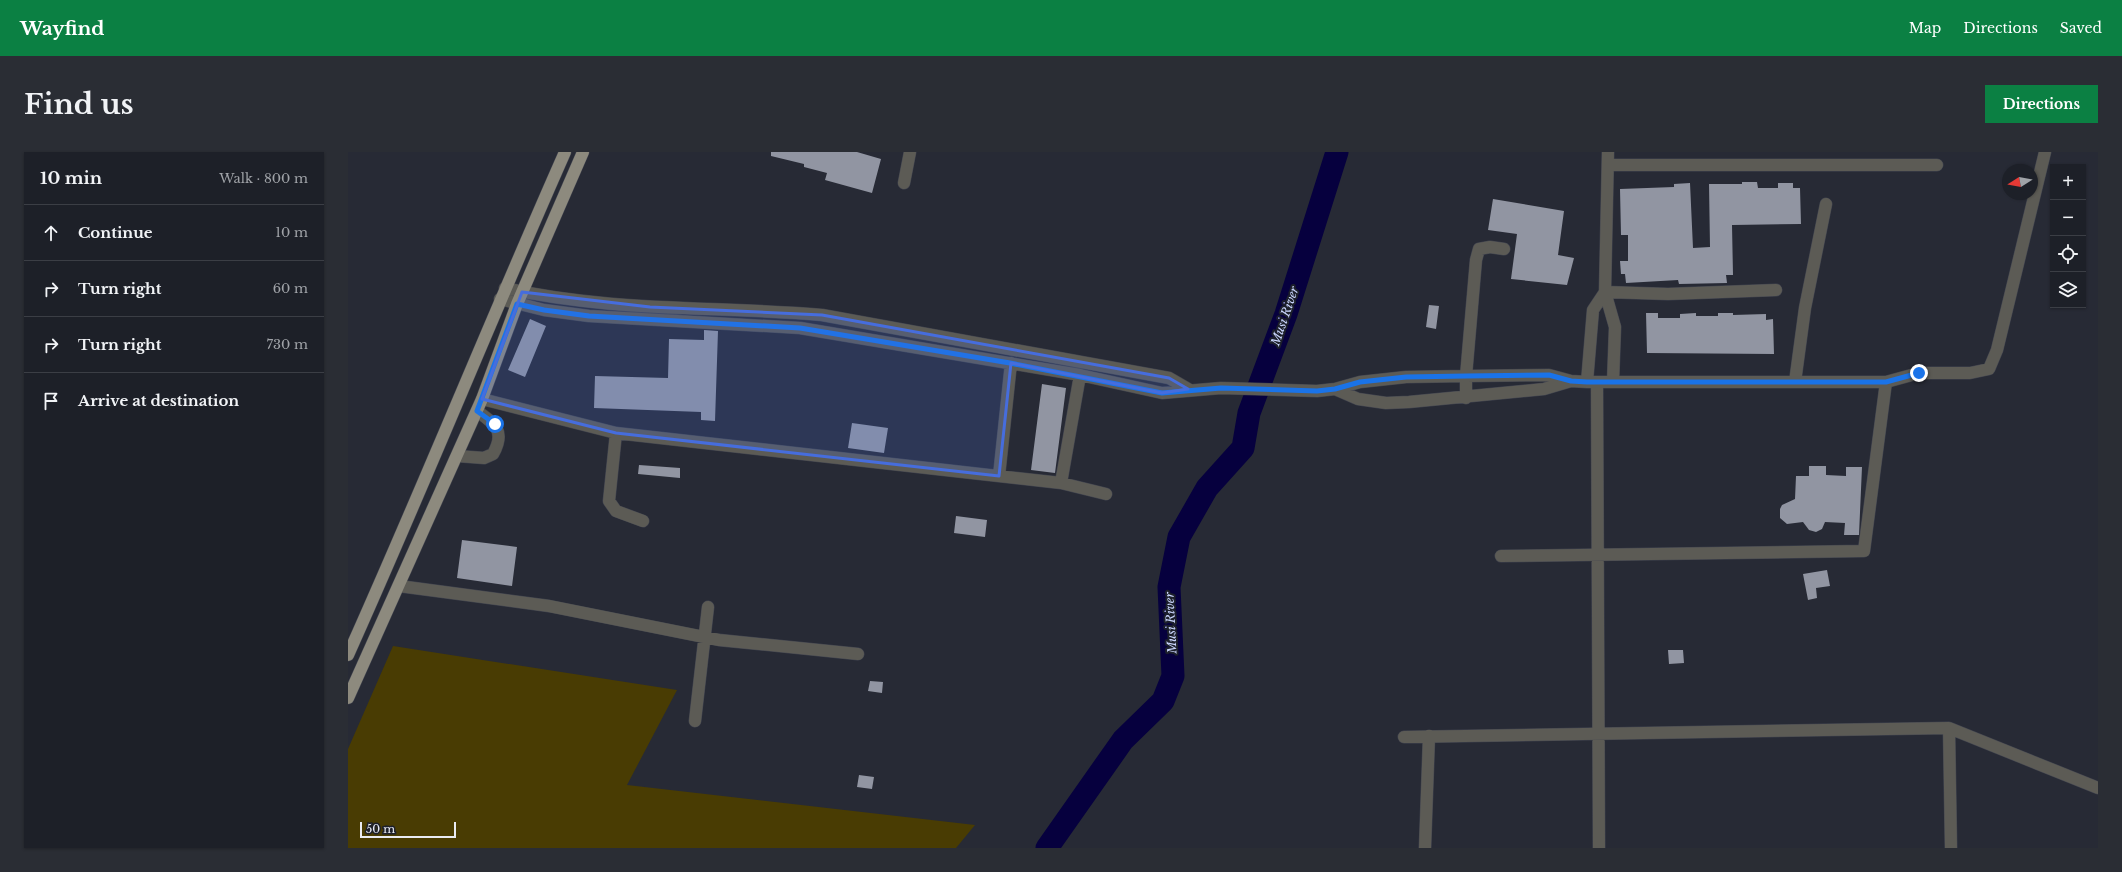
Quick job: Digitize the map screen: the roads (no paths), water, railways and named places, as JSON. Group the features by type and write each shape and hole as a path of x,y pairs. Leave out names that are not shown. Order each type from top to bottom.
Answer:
{"main road":[{"path":"348,655 384,574 502,293 565,152"},
{"path":"348,698 477,411 517,304 583,152"}],"street":[{"path":"904,183 910,152"},
{"path":"1608,152 1605,292 1615,327 1613,382"},
{"path":"502,293 517,304 544,310 601,317 796,327 1080,375 1162,393 1188,389 1221,388 1317,391 1335,389 1360,382 1406,377 1466,376 1549,375 1571,381 1592,382 1886,382 1919,373 1970,373 1989,369 1998,350 2045,152"},
{"path":"1608,165 1937,165"},
{"path":"1795,382 1805,308 1826,204"},
{"path":"1466,398 1466,376 1476,260 1479,250 1490,247 1504,249"},
{"path":"1605,292 1668,294 1776,290"},
{"path":"502,293 522,292 554,298 650,307 722,309 822,315 1169,378 1188,389"},
{"path":"1599,848 1598,554 1592,382 1593,310 1605,292"},
{"path":"601,317 603,303"},
{"path":"722,309 722,323"},
{"path":"796,327 799,313"},
{"path":"888,342 891,328"},
{"path":"937,351 941,337"},
{"path":"999,476 1010,363"},
{"path":"1061,483 1080,375"},
{"path":"1335,389 1358,399 1386,403 1466,398 1544,389 1571,381"},
{"path":"1501,556 1864,551 1886,382"},
{"path":"482,399 616,433 1061,483 1106,494"},
{"path":"457,456 484,458 493,454 497,447 500,435 495,424 477,411"},
{"path":"616,433 610,501 616,511 643,521"},
{"path":"399,586 549,606 718,640 858,654"},
{"path":"695,721 708,606"},
{"path":"1949,728 1951,848"},
{"path":"1404,737 1949,728 2098,788"},
{"path":"1425,848 1429,736"}],"waterway":[{"name":"Musi River","path":"1047,848 1123,740 1163,701 1173,676 1169,587 1179,537 1207,488 1243,448 1249,413 1286,314 1337,152"}]}
